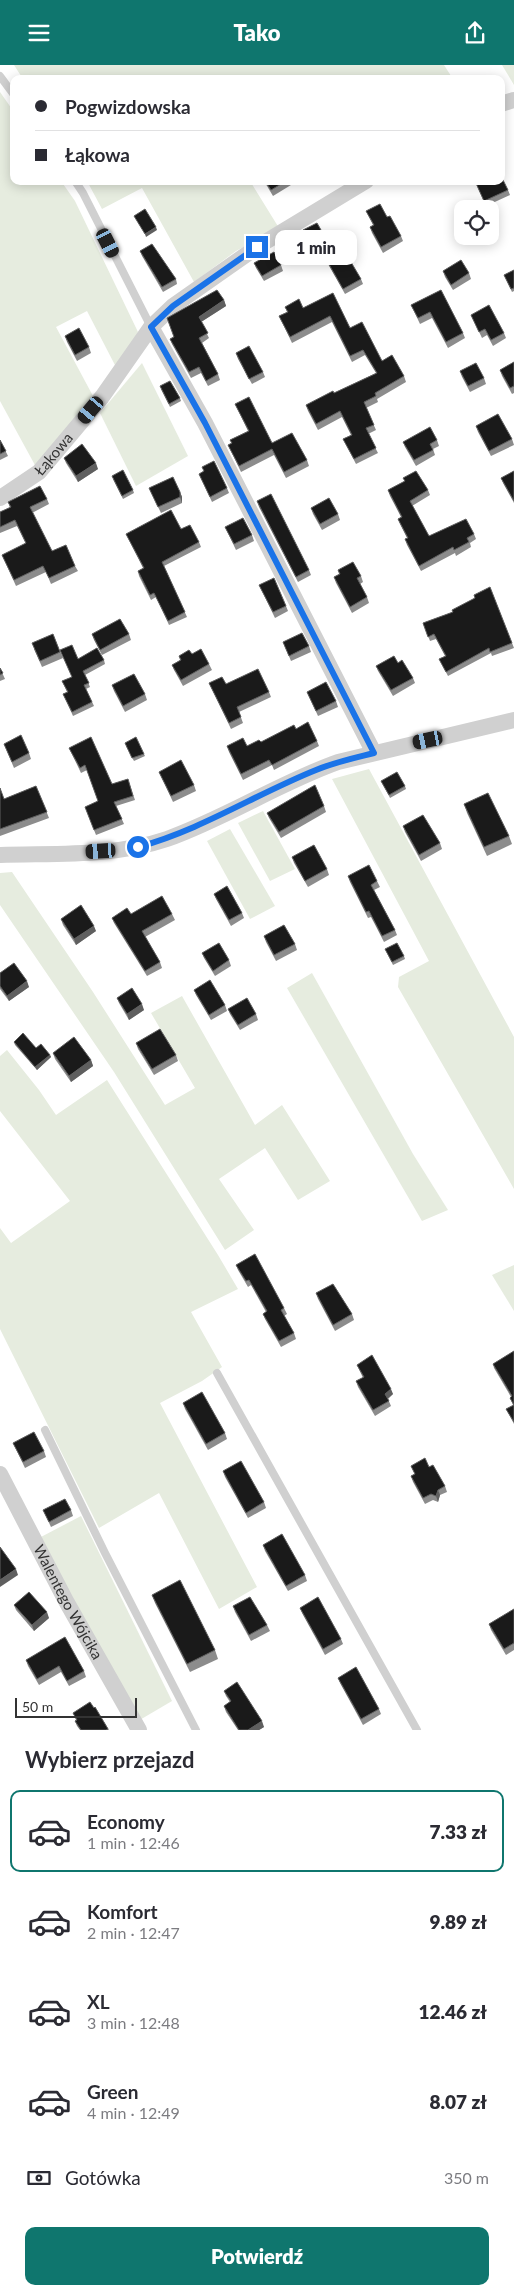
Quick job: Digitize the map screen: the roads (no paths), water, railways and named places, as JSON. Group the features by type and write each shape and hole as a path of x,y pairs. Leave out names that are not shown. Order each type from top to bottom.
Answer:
{"street":[{"name":"Łąkowa","path":"0,498 39,472 102,397 151,327 173,306 257,247 359,185"},
{"path":"151,327 205,423 374,753"},
{"path":"0,855 112,851 166,839 314,770 374,753 514,720"},
{"name":"Walentego Wójcika","path":"0,1474 66,1601 139,1730"}],"lane":[{"path":"0,76 10,90"},
{"path":"78,185 151,327"},
{"path":"217,1373 417,1730"},
{"path":"45,1430 109,1562 196,1730"}]}
